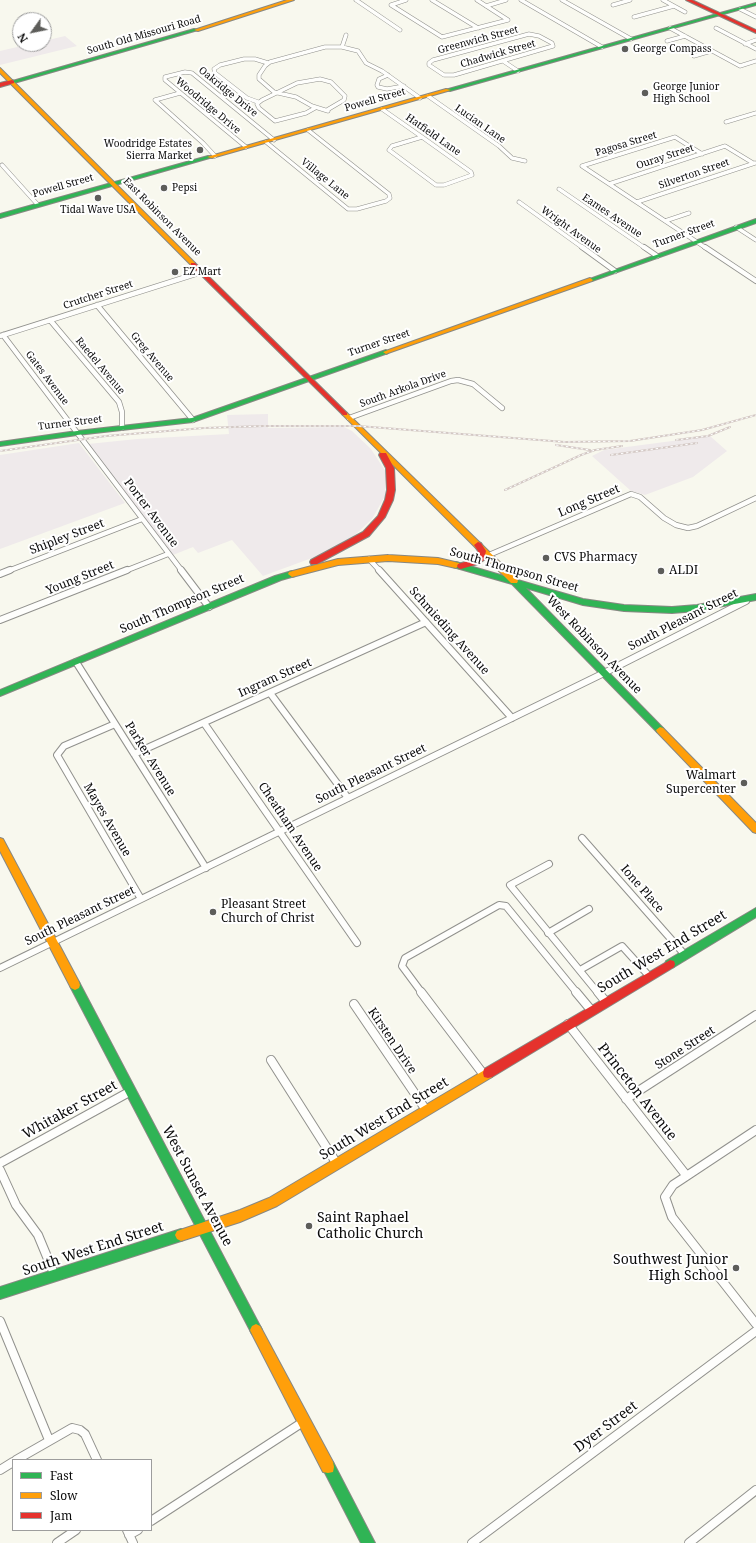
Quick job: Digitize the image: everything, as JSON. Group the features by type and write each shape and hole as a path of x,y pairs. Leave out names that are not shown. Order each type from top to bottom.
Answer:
{"main road":[{"name":"South Old Missouri Road","path":"0,85 212,26 292,0"},
{"path":"688,0 705,7"},
{"path":"693,0 719,15 756,33"},
{"name":"Powell Street","path":"0,216 518,70 756,5"},
{"name":"East Robinson Avenue","path":"0,70 310,379"},
{"name":"Turner Street","path":"0,444 77,433 193,420 756,221"},
{"name":"West Robinson Avenue","path":"310,379 516,582 756,829"},
{"path":"290,574 338,551 366,534 380,518 389,500 391,479 390,468 378,445"},
{"path":"391,479 406,473"},
{"path":"461,566 476,562 481,558 482,551 478,544"},
{"path":"338,551 338,562"},
{"name":"South Thompson Street","path":"0,693 290,574 338,562 369,559 438,561 461,566 583,602 616,608 646,610 697,608 754,597"},
{"name":"West Sunset Avenue","path":"0,842 204,1228 368,1543"},
{"name":"South West End Street","path":"0,1293 240,1216 273,1202 756,912"}],"street":[{"path":"356,0 400,30"},
{"path":"406,0 391,4 442,37 508,20 477,0"},
{"path":"432,0 478,28"},
{"path":"486,6 506,0"},
{"path":"521,0 602,47"},
{"path":"562,0 631,39"},
{"path":"613,5 630,0"},
{"path":"663,0 685,12"},
{"path":"634,17 674,6"},
{"path":"740,9 756,17"},
{"path":"670,28 740,66 756,61"},
{"path":"716,28 756,49"},
{"name":"Greenwich Street","path":"447,76 430,66 429,63 432,60 532,34 552,43 553,46"},
{"path":"268,63 258,78 277,92 296,97 315,108 327,110 342,102 346,98 343,92 326,80 316,79 299,82 277,92 258,102 247,98 215,73 214,69 220,65 244,59 255,59 268,63 325,47 342,47 346,35"},
{"path":"667,41 684,36"},
{"path":"745,44 756,40"},
{"name":"Chadwick Street","path":"447,76 553,46"},
{"name":"Lucian Lane","path":"342,47 358,51 366,62 424,97 499,146 512,158 525,161"},
{"path":"694,56 711,51"},
{"path":"503,61 518,70"},
{"name":"Oakridge Drive","path":"167,76 184,72 192,73 270,141"},
{"path":"388,75 379,79 377,86 382,89 388,89 404,86"},
{"name":"Woodridge Drive","path":"167,76 164,79 246,147"},
{"path":"180,92 155,100 203,143 215,156"},
{"path":"258,102 259,108 275,121 306,113 315,108"},
{"name":"Hatfield Lane","path":"382,109 422,137 471,172 472,175 467,178 438,185 433,184 389,151 389,148 422,137"},
{"path":"726,122 756,113"},
{"name":"Village Lane","path":"270,141 348,209 358,209 390,198 389,194 308,130"},
{"name":"Pagosa Street","path":"609,184 582,166 675,137 702,154"},
{"name":"Ouray Street","path":"609,184 725,146 755,163"},
{"name":"Silverton Street","path":"637,202 755,163"},
{"path":"2,165 38,205"},
{"path":"609,184 756,281"},
{"name":"Eames Avenue","path":"559,189 657,256"},
{"name":"Wright Avenue","path":"518,202 615,271"},
{"path":"666,221 689,213"},
{"path":"736,227 756,240"},
{"name":"Crutcher Street","path":"1,335 202,272"},
{"name":"Greg Avenue","path":"97,305 193,420"},
{"name":"Raedel Avenue","path":"50,320 119,402 122,412 122,428"},
{"name":"Gates Avenue","path":"1,335 77,433"},
{"name":"South Arkola Drive","path":"349,418 450,381 458,380 473,384 502,408"},
{"name":"Porter Avenue","path":"77,433 208,607"},
{"name":"Long Street","path":"489,555 631,494 640,497 662,517 676,525 688,528 697,526 756,498"},
{"name":"Shipley Street","path":"0,574 142,519"},
{"name":"Young Street","path":"0,620 168,554"},
{"name":"Schmieding Avenue","path":"369,559 512,718"},
{"name":"South Pleasant Street","path":"0,968 604,673 754,597"},
{"name":"Ingram Street","path":"134,754 426,622"},
{"name":"Parker Avenue","path":"76,662 206,868"},
{"path":"270,693 348,798"},
{"name":"Cheatham Avenue","path":"204,723 357,944"},
{"name":"Mayes Avenue","path":"115,724 64,746 58,752 58,759 141,899"},
{"name":"Ione Place","path":"582,838 685,955"},
{"path":"549,864 510,885 606,1002"},
{"path":"484,1075 402,966 402,962 405,958 499,905 506,906 591,1010"},
{"path":"548,932 589,909"},
{"path":"580,970 622,946 649,976"},
{"name":"Kirsten Drive","path":"354,1004 426,1110"},
{"name":"Stone Street","path":"626,1099 756,1015"},
{"name":"Princeton Avenue","path":"568,1024 686,1175"},
{"path":"271,1060 337,1164"},
{"name":"Whitaker Street","path":"0,1163 131,1091"},
{"path":"756,1130 673,1184 665,1197 672,1217 756,1324"},
{"path":"0,1170 16,1205 38,1236 55,1276"},
{"path":"0,1321 49,1440"},
{"name":"Dyer Street","path":"472,1543 756,1331"},
{"path":"152,1520 305,1422"},
{"path":"18,1459 72,1428 80,1430 85,1434 97,1459"},
{"path":"0,1470 12,1463"},
{"path":"689,1543 756,1490"},
{"path":"57,1543 75,1531"}],"shaded area":[{"path":"65,36 77,46 0,65 0,51 12,48 12,52 52,52 52,39"},
{"path":"268,414 268,428 344,427 352,431 371,449 386,472 385,496 372,519 355,535 320,555 263,576 232,540 198,553 193,547 173,555 88,444 137,439 229,434 227,415"},
{"path":"710,436 727,451 693,477 645,495 631,491 592,456 604,450"},
{"path":"79,443 125,503 0,549 0,455"}],"railway":[{"path":"0,451 106,436 204,428 264,426 358,426 565,442 630,441 702,430 756,415"},
{"path":"676,440 708,436 730,427"},
{"path":"611,455 697,443"},
{"path":"556,445 590,450"},
{"path":"505,490 581,455 595,450 622,446"}],"traffic: fast":[{"path":"448,90 756,4"},
{"path":"12,82 196,30"},
{"path":"0,216 210,157"},
{"path":"590,280 756,221"},
{"path":"0,444 77,433 193,420 386,352"},
{"path":"456,565 583,602 624,608 672,610 697,608 756,597"},
{"path":"0,693 278,578 292,574"},
{"path":"515,582 660,730"},
{"path":"670,964 756,912"},
{"path":"75,985 256,1330"},
{"path":"0,1293 181,1235"},
{"path":"328,1467 368,1543"}],"traffic: slow":[{"path":"196,30 292,0"},
{"path":"0,70 193,264"},
{"path":"210,157 448,90"},
{"path":"386,352 590,280"},
{"path":"345,414 514,581"},
{"path":"292,574 338,562 388,558 438,561 456,565"},
{"path":"660,730 756,829"},
{"path":"0,842 75,985"},
{"path":"181,1235 240,1216 273,1202 488,1073"},
{"path":"256,1330 328,1467"}],"traffic: jam":[{"path":"688,0 756,32"},
{"path":"0,85 12,82"},
{"path":"193,264 345,414"},
{"path":"314,562 366,534 381,517 389,500 391,490 390,468 383,455"},
{"path":"461,566 475,562 481,558 482,551 478,545"},
{"path":"488,1073 670,964"}],"place":[{"name":"George Compass","path":"625,49"},
{"name":"George Junior High School","path":"645,93"},
{"name":"Woodridge Estates Sierra Market","path":"200,150"},
{"name":"Pepsi","path":"164,188"},
{"name":"Tidal Wave USA","path":"98,198"},
{"name":"EZ Mart","path":"175,272"},
{"name":"CVS Pharmacy","path":"546,558"},
{"name":"ALDI","path":"661,571"},
{"name":"Walmart Supercenter","path":"744,783"},
{"name":"Pleasant Street Church of Christ","path":"213,912"},
{"name":"Saint Raphael Catholic Church","path":"309,1226"},
{"name":"Southwest Junior High School","path":"736,1268"}]}
